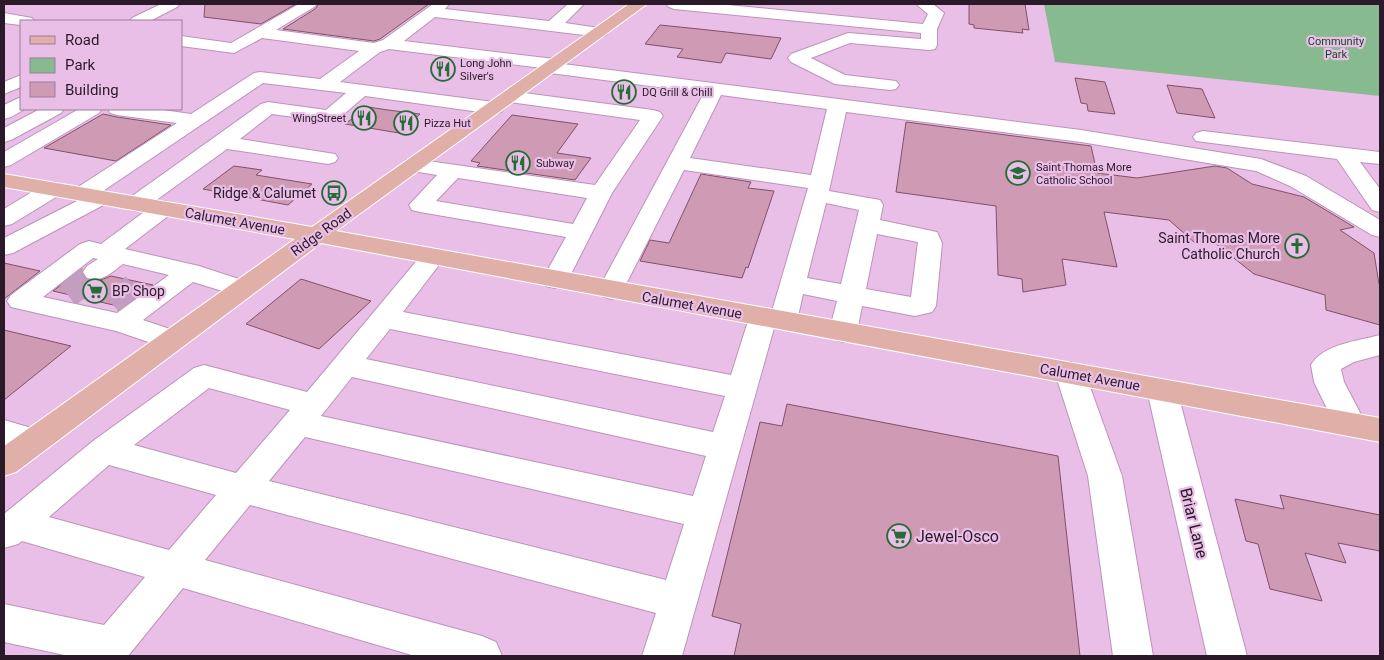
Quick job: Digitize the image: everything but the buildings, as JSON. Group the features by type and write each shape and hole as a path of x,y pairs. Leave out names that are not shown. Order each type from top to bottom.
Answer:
{"main road":[{"name":"Ridge Road","path":"4,463 414,165 502,97 552,66 639,4"},
{"name":"Calumet Avenue","path":"4,180 316,235 1380,430"}],"street":[{"path":"140,20 172,4"},
{"path":"182,41 234,48 309,4"},
{"path":"457,15 483,11 493,4"},
{"path":"496,57 559,27 577,4"},
{"path":"674,4 824,11 878,17 930,30"},
{"path":"890,85 841,80 797,58 848,38 929,45 930,30 936,12 922,4"},
{"path":"324,85 437,8 457,15 600,32"},
{"path":"4,18 20,20"},
{"path":"412,26 432,28"},
{"path":"259,33 496,57 715,89 1082,136 1261,165 1298,181 1380,230"},
{"path":"346,69 375,73"},
{"path":"4,248 92,196 195,120 260,77 361,90 502,97 653,116 600,193 555,280"},
{"path":"611,290 715,89"},
{"path":"136,204 268,108 330,116 361,90"},
{"path":"4,113 20,104"},
{"path":"662,656 742,388 773,319 793,284 838,105"},
{"path":"4,136 52,110"},
{"path":"4,161 90,110"},
{"path":"123,110 195,120"},
{"path":"1082,136 1082,127 1087,124 1380,158"},
{"path":"223,142 328,158"},
{"path":"1277,146 1298,181"},
{"path":"1344,154 1380,205"},
{"path":"677,163 818,189 872,206 843,332"},
{"path":"414,165 600,193"},
{"path":"453,171 420,205 580,232"},
{"path":"4,219 53,189"},
{"path":"106,260 164,208"},
{"path":"793,284 914,307 923,306 930,243 929,237 869,225"},
{"path":"172,340 110,315 58,301 20,301 89,249 106,260 162,266 190,272 242,289"},
{"path":"4,623 107,651 346,365 433,257"},
{"path":"141,282 162,266"},
{"path":"110,315 190,272"},
{"path":"383,318 742,388"},
{"path":"1350,424 1329,382 1325,365 1346,354 1380,346"},
{"path":"346,365 724,447"},
{"path":"1070,374 1105,476 1133,656"},
{"path":"10,529 104,450 204,376 305,414 705,514"},
{"name":"Briar Lane","path":"1162,390 1227,656"},
{"path":"4,432 34,440"},
{"path":"104,450 243,489 679,601"},
{"path":"10,529 175,570 482,656"}],"green space":[{"name":"Community Park","path":"1044,4 1380,4 1380,96 1055,62"}],"tunnel":[{"path":"67,294 96,272"},
{"path":"113,305 141,282"}],"place":[{"name":"Long John Silver's","path":"443,69"},
{"name":"DQ Grill & Chill","path":"624,92"},
{"name":"WingStreet","path":"364,118"},
{"name":"Pizza Hut","path":"406,123"},
{"name":"Subway","path":"518,163"},
{"name":"Saint Thomas More Catholic School","path":"1018,173"},
{"name":"Ridge & Calumet","path":"334,193"},
{"name":"Saint Thomas More Catholic Church","path":"1297,246"},
{"name":"BP Shop","path":"95,291"},
{"name":"Jewel-Osco","path":"899,536"}]}
